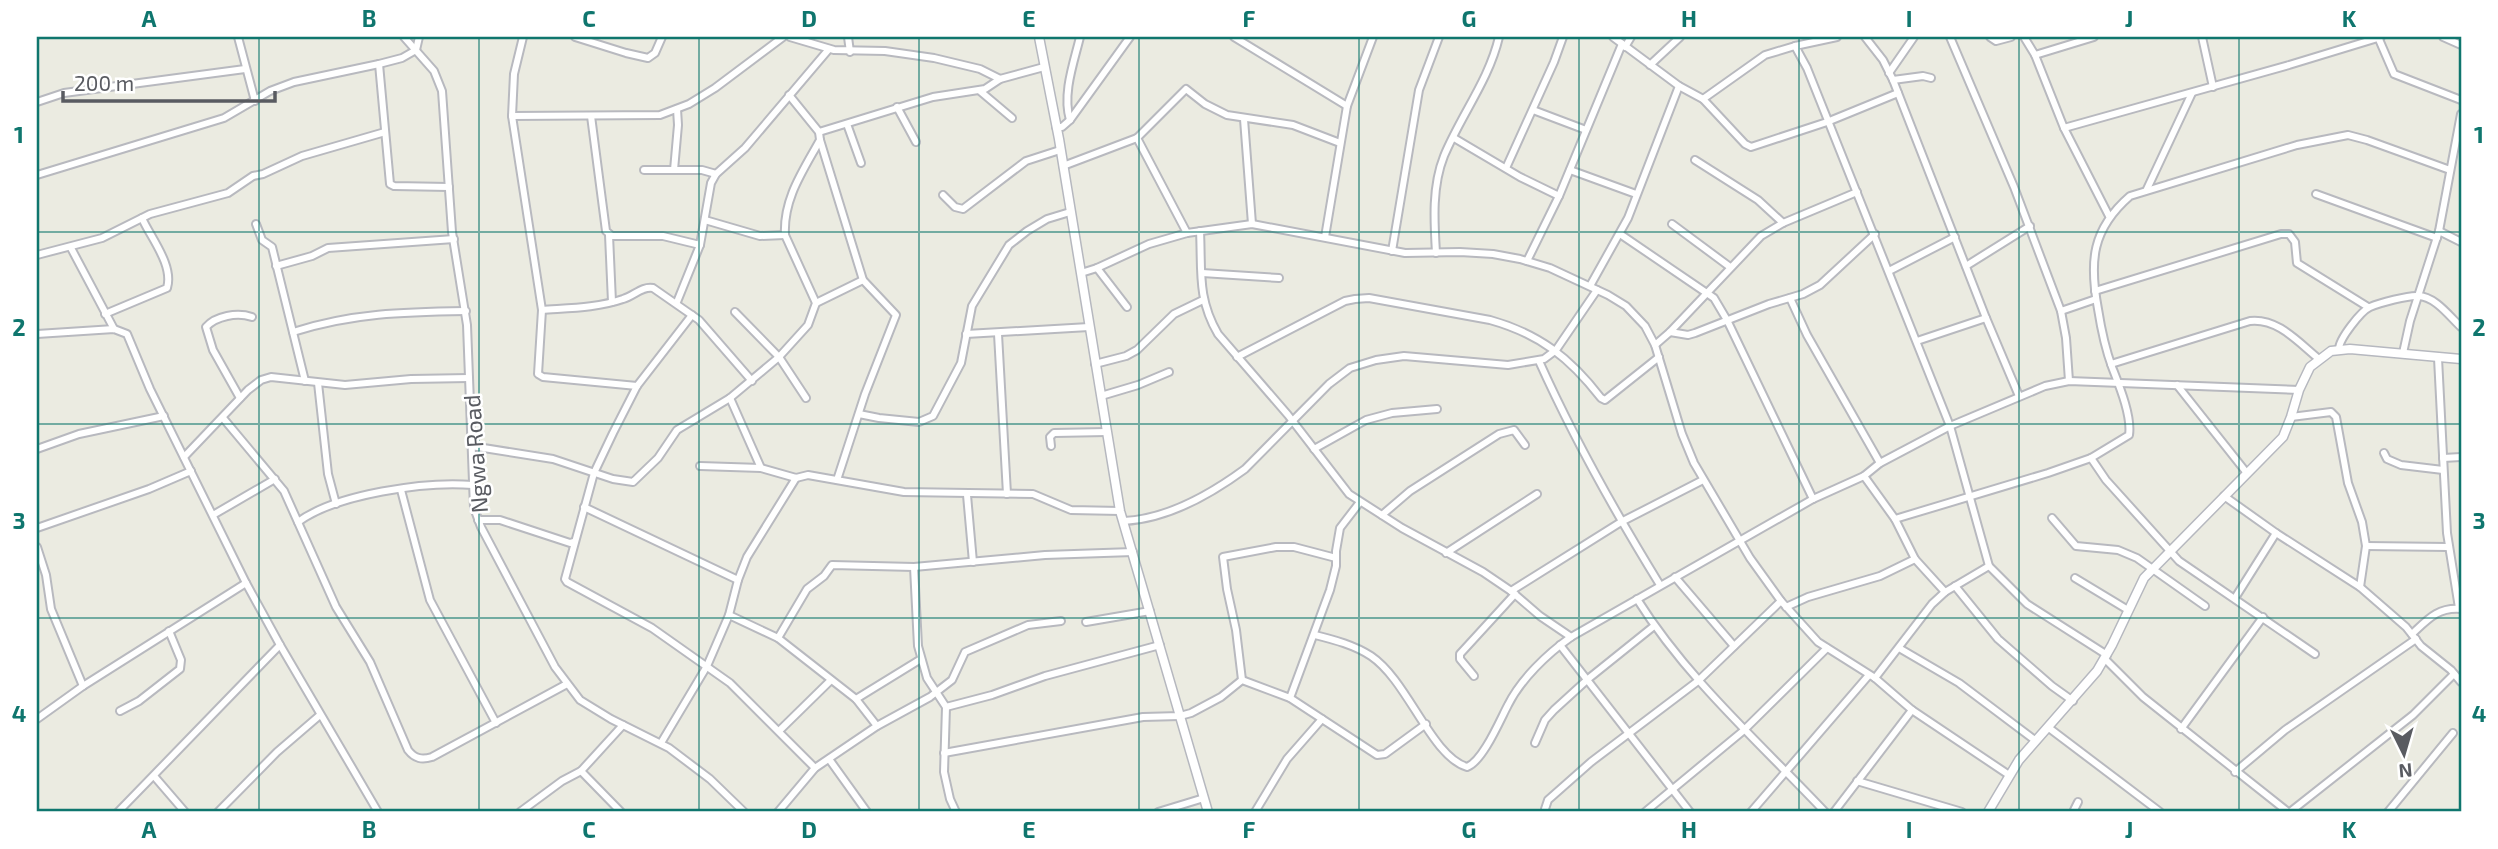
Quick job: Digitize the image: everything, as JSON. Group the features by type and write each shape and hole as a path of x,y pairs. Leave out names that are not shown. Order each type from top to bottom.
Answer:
{"street":[{"path":"238,37 255,101"},
{"name":"Ngwa Road","path":"404,37 434,71 440,86 454,239 466,311 474,508 488,543 515,588 555,667 567,684 588,706 661,743 710,779 744,812"},
{"path":"37,175 225,118 270,91 302,79 347,72 402,58 416,50 419,37"},
{"path":"523,37 514,74 512,116 541,310 538,374 543,377 637,386"},
{"path":"575,37 648,58 655,53 662,37"},
{"path":"512,116 649,117 677,109 715,88 782,37"},
{"path":"790,37 829,49 850,52 910,53 979,69 1000,79"},
{"path":"848,37 850,52"},
{"path":"1039,37 1120,511 1208,812"},
{"path":"1070,120 1067,104 1073,61 1080,37"},
{"path":"1056,127 1062,127 1070,120 1130,37"},
{"path":"1234,37 1347,106"},
{"path":"1325,237 1347,106 1373,37"},
{"path":"1392,251 1419,90 1439,37"},
{"path":"1436,253 1436,187 1445,154 1487,75 1499,37"},
{"path":"1506,169 1563,37"},
{"path":"1613,37 1679,86 1703,99 1745,144 1751,147 1827,122 1898,93"},
{"path":"1527,261 1559,196 1623,46 1632,37"},
{"path":"1650,65 1680,37"},
{"path":"1703,99 1765,55 1837,37"},
{"path":"1865,37 1883,60 1891,76 2019,396"},
{"path":"1891,76 1914,37"},
{"path":"1950,37 1975,92 2061,311 2069,381"},
{"path":"1990,37 1996,41 2011,37"},
{"path":"2024,37 2035,55 2064,128 2109,216"},
{"path":"2035,55 2094,37"},
{"path":"2202,37 2213,87"},
{"path":"2064,128 2379,37 2394,74 2461,100"},
{"path":"2443,37 2461,46"},
{"path":"1794,46 1807,68 1950,426 1989,566 2027,604 2106,657 2143,697 2289,812 2413,715 2454,674"},
{"path":"677,302 700,245 708,190 716,174 745,148 829,49"},
{"path":"379,64 391,185 449,187"},
{"path":"819,132 933,97 980,91 1000,79 1044,67"},
{"path":"37,102 64,93 245,69"},
{"path":"1891,76 1931,78"},
{"path":"1590,286 1620,234 1679,86"},
{"path":"1063,166 1137,138 1186,89 1215,110 1244,119 1293,125 1340,143"},
{"path":"980,91 1012,118"},
{"path":"2147,189 2192,93"},
{"path":"789,96 819,132 863,281 896,315 837,480"},
{"path":"897,107 916,142"},
{"path":"674,170 677,109"},
{"path":"1533,110 1586,130"},
{"path":"2403,354 2438,234 2461,114"},
{"path":"591,116 606,231 609,234 612,302"},
{"path":"1244,119 1252,224"},
{"path":"847,124 861,163"},
{"path":"37,256 102,238 142,218 228,193 253,176 302,156 385,132"},
{"path":"1895,519 2091,458 2129,435 2119,384 2111,364 2095,295 2094,251 2109,216 2130,196 2297,145 2348,135 2450,170"},
{"path":"1137,138 1187,233"},
{"path":"1454,138 1559,196"},
{"path":"471,446 553,459 630,483 638,480 658,458 677,430 730,398 752,381 779,357 808,325 816,303 785,235 787,203 820,140"},
{"path":"943,195 955,208 963,209 1026,161 1060,150"},
{"path":"1695,160 1758,200 1783,223"},
{"path":"2452,162 2461,166"},
{"path":"644,170 702,170 716,174"},
{"path":"1570,170 1636,194"},
{"path":"1656,345 1761,236 1783,223 1857,192"},
{"path":"2316,194 2461,242"},
{"path":"859,414 927,421 942,403 961,363 972,306 1009,245 1047,219 1070,212"},
{"path":"105,314 167,288 169,279 159,245 150,235 142,218"},
{"path":"705,220 760,236 785,235"},
{"path":"256,224 262,240 271,245 305,380"},
{"path":"1081,273 1149,244 1187,233 1252,224 1392,251 1493,254 1550,268 1590,286 1626,306 1646,326 1656,345 1682,435 1703,480 1759,572 1786,607 1809,633 1827,648 1872,677 1912,710 2008,775"},
{"path":"1672,224 1730,267"},
{"path":"1966,266 2029,226"},
{"path":"1200,231 1203,299 1218,334 1293,422 1349,494 1513,592 1539,616 1571,637"},
{"path":"609,234 663,236 700,245"},
{"path":"1620,234 1714,298 1813,499"},
{"path":"1670,332 1688,335 1820,285 1875,234"},
{"path":"2061,311 2095,295 2281,234 2289,234 2295,242 2297,262 2368,307"},
{"path":"1889,271 1955,237"},
{"path":"276,266 312,256 328,248 454,239"},
{"path":"71,248 114,329"},
{"path":"1097,268 1127,307"},
{"path":"1202,272 1279,278"},
{"path":"816,303 863,281"},
{"path":"541,310 612,302 626,299 648,287 653,288 692,314 752,381"},
{"path":"1124,521 1162,513 1210,493 1245,469 1329,384 1350,368 1376,360 1404,356 1430,356 1508,365 1539,361 1556,350 1597,290"},
{"path":"2339,349 2341,339 2368,307 2418,296 2427,298 2440,307 2461,327"},
{"path":"1237,357 1345,301 1369,298 1490,320 1530,334 1556,350 1581,372 1605,400 1659,357"},
{"path":"1790,298 1807,335 1880,463"},
{"path":"1095,364 1138,350 1174,314 1203,299"},
{"path":"293,332 374,314 466,311"},
{"path":"735,312 779,357 806,398"},
{"path":"692,314 637,386 594,473 565,573 567,582 652,628 730,683 780,730 815,768"},
{"path":"240,398 213,350 206,327 223,317 252,317"},
{"path":"1917,341 1986,318"},
{"path":"2111,364 2250,321 2263,320 2283,330 2319,359"},
{"path":"966,334 1089,327"},
{"path":"37,334 114,329 125,332 131,340 139,364 246,583 378,812"},
{"path":"998,334 1007,495"},
{"path":"1988,812 2008,775 2073,701 2106,657 2138,587 2152,569 2283,437 2299,390 2310,368 2319,359 2339,349 2461,359"},
{"path":"2235,772 2285,730 2414,637 2433,614 2460,609 2448,547 2438,358"},
{"path":"1539,361 1568,426 1621,522 1660,585"},
{"path":"1101,396 1169,372"},
{"path":"184,457 255,384 271,377 345,385 411,379 469,378"},
{"path":"1315,635 1355,647 1373,657 1389,672 1441,750 1461,766 1471,766 1477,761 1508,704 1527,679 1571,637 1813,499 1864,476 1880,463 1950,426 2045,386 2069,381 2299,390"},
{"path":"318,383 328,474 336,504"},
{"path":"2177,385 2246,472"},
{"path":"730,398 761,468"},
{"path":"1314,449 1366,420 1392,413 1437,409"},
{"path":"2291,417 2334,414 2348,483 2362,522 2366,546 2360,587"},
{"path":"37,449 79,434 164,416"},
{"path":"223,418 275,479 288,499 336,607 370,662 411,754 419,759 426,759 567,684"},
{"path":"1382,515 1410,491 1499,434 1514,430 1525,446"},
{"path":"1051,446 1050,437 1054,433 1107,432"},
{"path":"2384,453 2387,459 2401,465 2443,470"},
{"path":"2443,458 2461,457"},
{"path":"2091,458 2106,480 2179,561 2315,654"},
{"path":"701,466 761,468 796,478 808,475 904,492 1033,495 1071,510 1120,511"},
{"path":"37,528 149,489 191,471"},
{"path":"1864,476 1895,519 1914,559 1945,592"},
{"path":"661,743 706,666 729,615 737,580 747,557 796,478"},
{"path":"213,514 275,479"},
{"path":"1474,676 1460,659 1460,654 1513,592 1621,522 1703,480"},
{"path":"298,522 336,504 401,489 434,484 473,485"},
{"path":"401,489 430,600 496,723"},
{"path":"1446,553 1537,494"},
{"path":"967,495 973,562"},
{"path":"2224,496 2360,587 2461,682"},
{"path":"1290,698 1330,590 1339,527 1360,502"},
{"path":"584,507 737,580"},
{"path":"2052,518 2076,545 2129,554 2205,606"},
{"path":"478,520 500,520 573,542"},
{"path":"2235,598 2276,533"},
{"path":"2366,546 2448,547"},
{"path":"37,547 46,575 51,609 83,686"},
{"path":"1242,680 1223,557 1276,547 1294,547 1336,558"},
{"path":"778,638 807,589 824,576 832,565 914,567 1045,555 1133,552"},
{"path":"1786,607 1808,597 1880,576 1914,559"},
{"path":"1751,812 1899,648 1924,614 1945,592 1989,566"},
{"path":"914,567 921,659 927,678 946,707 946,785 956,812"},
{"path":"1675,577 1734,646"},
{"path":"2074,578 2128,610"},
{"path":"37,719 83,686 246,583"},
{"path":"1955,586 1998,639 2073,701"},
{"path":"1637,599 1654,626 1698,681 1743,731 1825,812"},
{"path":"1546,812 1548,800 1591,762 1698,681 1781,601"},
{"path":"1086,622 1150,611"},
{"path":"729,615 778,638 856,699 877,726"},
{"path":"2181,729 2263,617"},
{"path":"778,812 815,768 877,726 921,703 952,680 962,656 974,647 1028,625 1061,621"},
{"path":"1535,743 1545,720 1588,679 1654,626"},
{"path":"120,711 139,701 180,669 181,660 169,631"},
{"path":"118,812 280,645"},
{"path":"946,707 992,695 1045,676 1160,645"},
{"path":"1560,645 1690,812"},
{"path":"1644,812 1743,731 1827,648"},
{"path":"1899,648 1959,683 2036,741"},
{"path":"856,699 921,659"},
{"path":"780,730 831,680"},
{"path":"1242,680 1290,698 1381,755 1426,724"},
{"path":"944,753 1143,717 1180,716 1221,697 1242,680"},
{"path":"1834,812 1912,710"},
{"path":"218,812 277,752 320,715"},
{"path":"1255,812 1287,758 1322,719"},
{"path":"520,812 554,785 581,771 623,725"},
{"path":"2049,728 2160,812"},
{"path":"2388,812 2453,733"},
{"path":"829,759 867,812"},
{"path":"581,771 621,812"},
{"path":"154,776 185,812"},
{"path":"1857,781 1962,812"},
{"path":"1158,812 1204,798"},
{"path":"2073,812 2078,802"}]}
